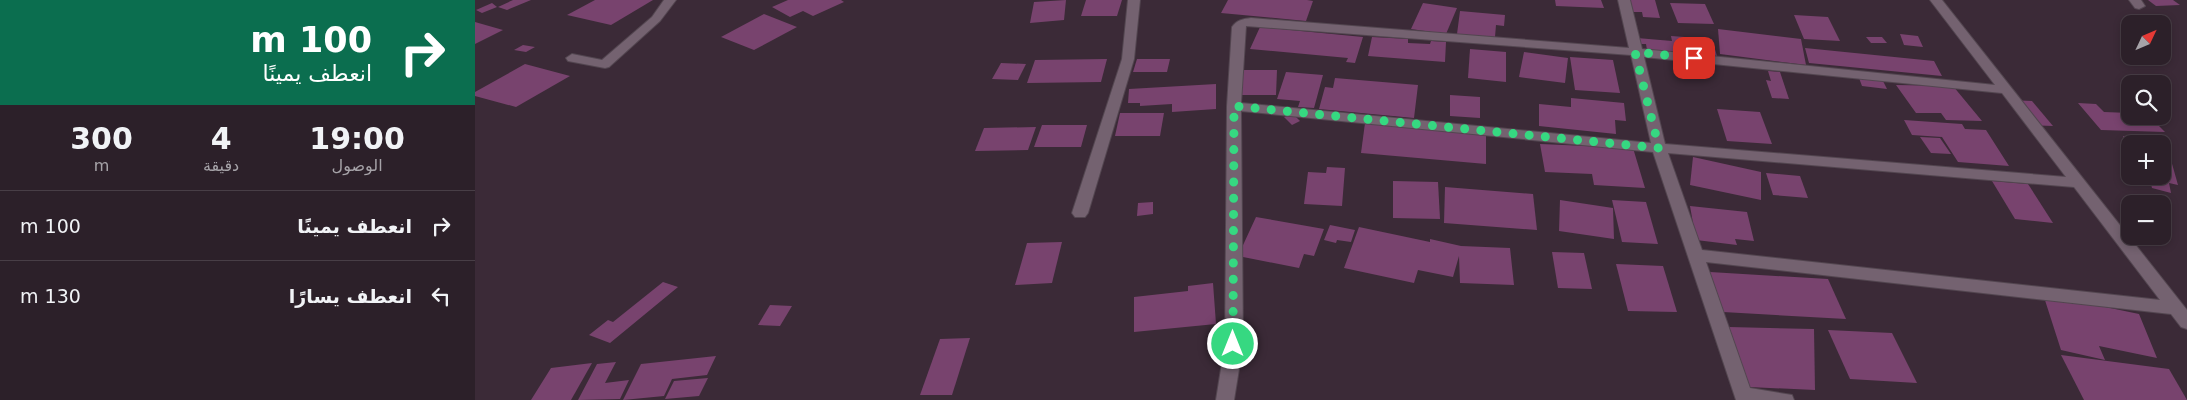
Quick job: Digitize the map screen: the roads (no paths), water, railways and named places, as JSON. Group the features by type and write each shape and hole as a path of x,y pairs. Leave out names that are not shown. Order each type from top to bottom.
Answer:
{"street":[{"path":"572,58 605,64 656,20 670,0"},
{"path":"1080,213 1128,59 1134,0"},
{"path":"1624,0 1659,148 1697,255 1744,398 1785,400"},
{"path":"1936,0 2187,322"},
{"path":"1225,400 1233,344 1234,106 1238,27 1242,23 1251,22 1635,52 2007,90"},
{"path":"1234,106 1659,148 2080,183"},
{"path":"1697,255 2176,308"}]}
